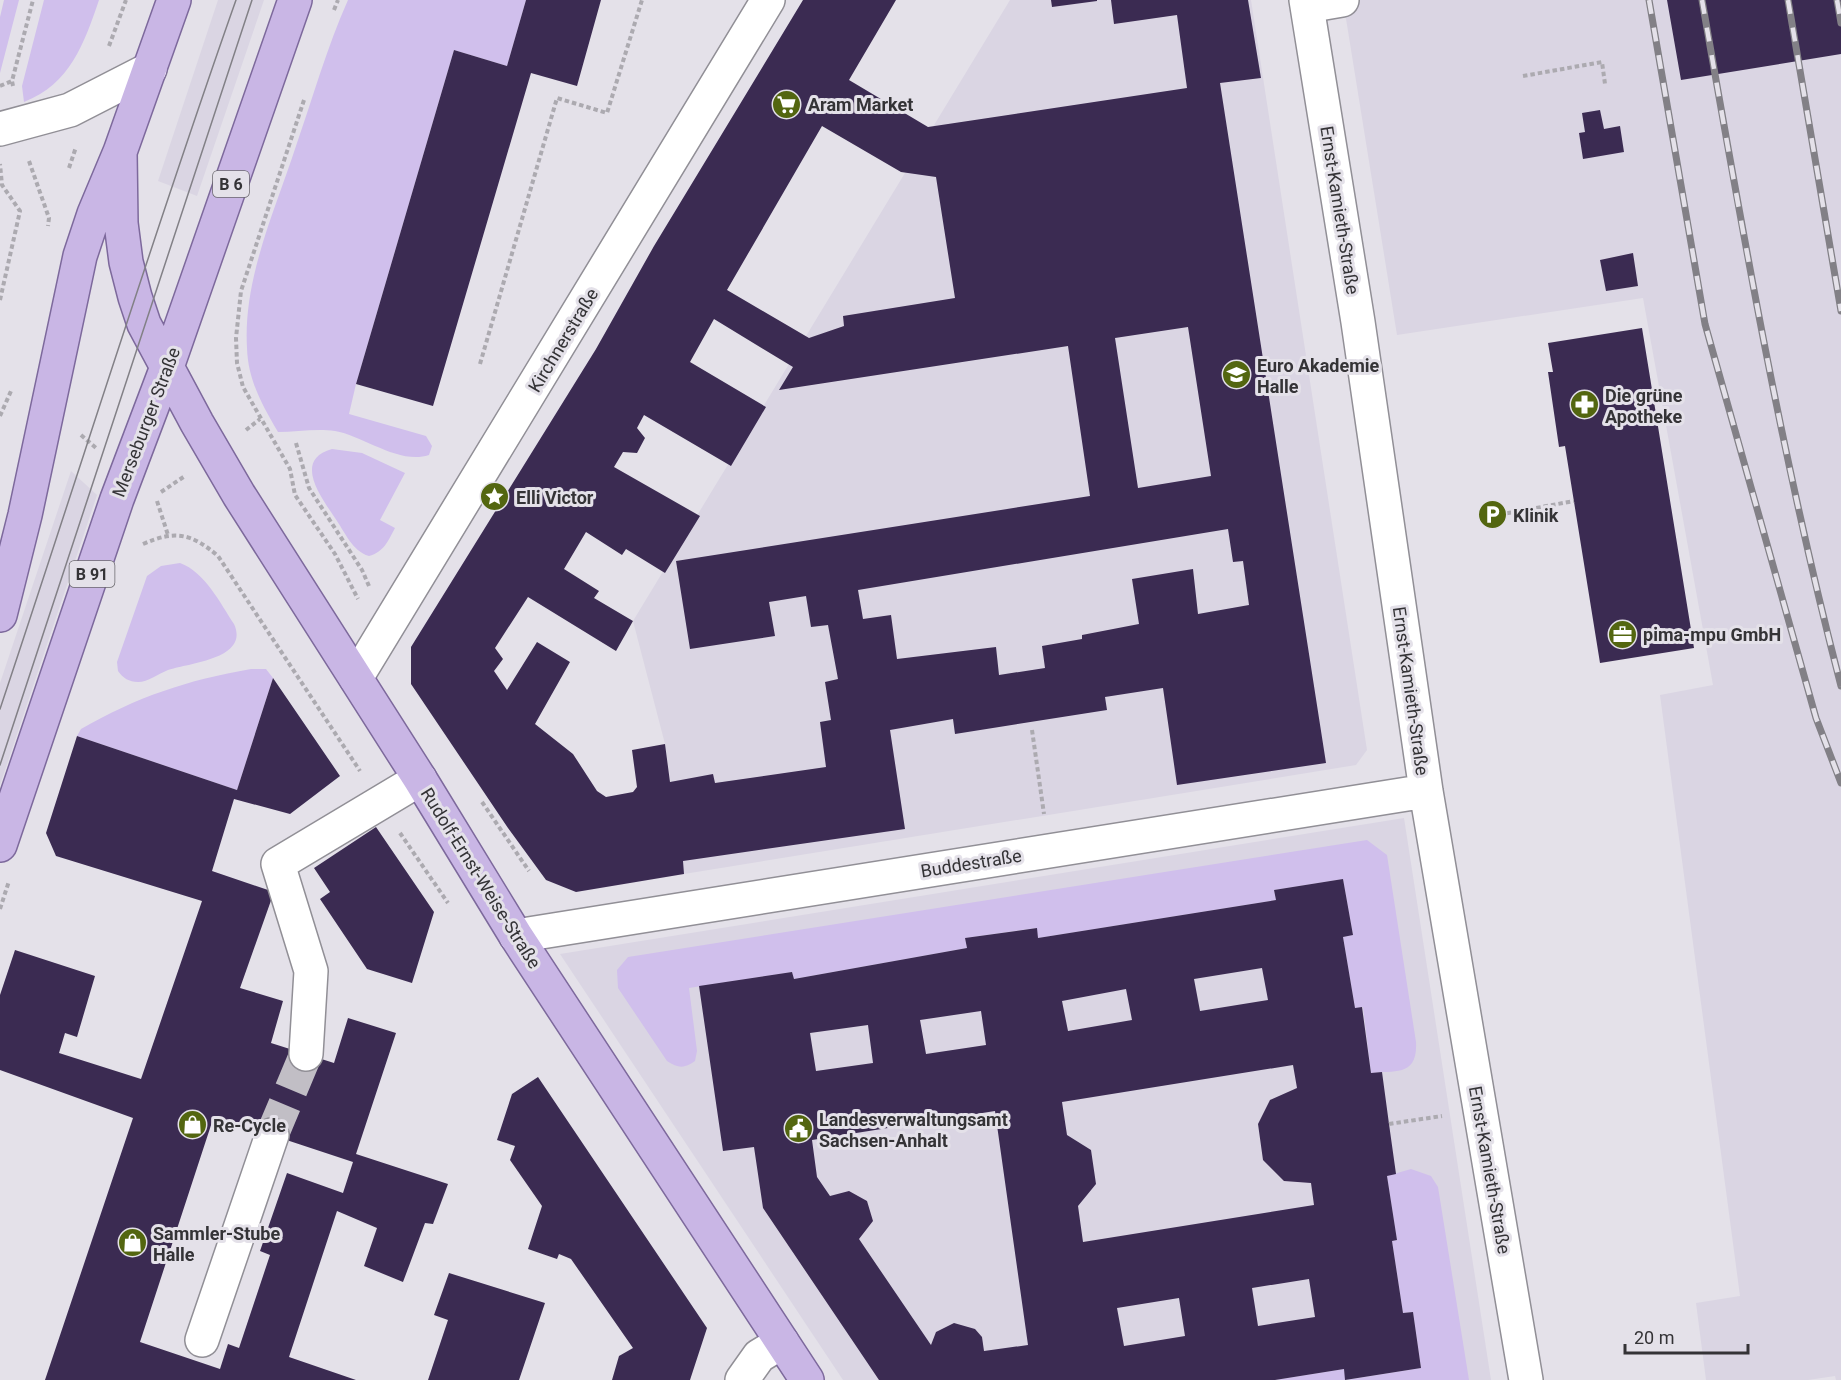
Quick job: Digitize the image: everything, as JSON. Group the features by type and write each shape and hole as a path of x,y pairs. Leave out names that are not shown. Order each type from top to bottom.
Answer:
{"main road":[{"path":"0,615 25,515 80,256 174,0"},
{"name":"Merseburger Straße","path":"0,845 117,499 167,367 295,0"},
{"name":"Rudolf-Ernst-Weise-Straße","path":"120,152 121,223 126,262 144,324 228,478 420,779 516,936 807,1380"}],"street":[{"name":"Kirchnerstraße","path":"356,678 768,0"},
{"path":"1306,3 1342,0"},
{"name":"Ernst-Kamieth-Straße","path":"1306,3 1358,322 1426,791 1526,1380"},
{"path":"11,127 70,110 150,69"},
{"path":"306,1054 311,971 278,864 420,779"},
{"name":"Buddestraße","path":"516,936 1426,791"},
{"path":"202,1340 272,1135"},
{"path":"742,1380 759,1356 782,1342"}],"path":[{"path":"33,0 12,81 11,127 29,161 48,218 47,233"},
{"path":"331,18 338,0"},
{"path":"480,364 557,98 607,113 642,0"},
{"path":"1523,76 1602,62 1605,84"},
{"path":"0,86 12,81"},
{"path":"305,96 249,263 237,313 237,363 243,387 290,469 295,495 351,581 376,645"},
{"path":"0,160 2,185 20,211 0,300"},
{"path":"0,416 12,389"},
{"path":"296,443 309,488 362,570 371,590"},
{"path":"1492,516 1574,501"},
{"path":"1032,730 1050,850"},
{"path":"477,794 529,871"},
{"path":"1389,1124 1404,1122"}],"shaded area":[{"path":"4,0 19,0 0,73 0,17"},
{"path":"44,0 99,0 81,47 73,61 53,85 24,102 22,86"},
{"path":"218,0 264,0 197,196 158,181"},
{"path":"348,0 526,0 507,66 454,50 356,384 349,414 426,436 432,446 429,455 418,457 394,453 335,431 278,432 257,392 248,360 247,322 255,270 327,54"},
{"path":"1010,0 1251,0 1367,750 1356,765 684,874 665,744 633,621"},
{"path":"1343,0 1841,0 1841,1380 1836,1380 1835,1376 1808,1380 1706,1380 1696,1303 1740,1296 1660,695 1713,685 1643,298 1397,335"},
{"path":"332,449 362,453 405,473 380,520 395,528 385,545 378,552 369,556 353,545 323,500 314,480 312,470 314,462 320,454"},
{"path":"71,471 97,495 0,785 0,683"},
{"path":"180,563 197,573 234,624 237,636 233,645 214,658 168,670 146,681 138,682 124,678 118,671 117,662 147,576 161,566"},
{"path":"251,669 266,669 273,678 237,790 77,736 81,729 102,718 163,691"},
{"path":"1404,818 1491,1380 843,1380 560,954"},
{"path":"1367,840 1387,855 1416,1042 1413,1061 1409,1066 1396,1071 1371,1073 1363,1007 1355,1008 1343,937 1353,935 1343,879 1274,890 1276,900 1038,938 1036,928 965,938 967,948 794,979 792,972 689,988 697,1051 695,1061 684,1066 667,1061 618,988 617,970 628,957"},
{"path":"1411,1169 1431,1176 1438,1187 1469,1380 1346,1380 1421,1368 1413,1312 1403,1313 1392,1241 1397,1240 1387,1176"},
{"path":"1344,1369 1346,1380 1275,1380"}],"building":[{"path":"526,0 601,0 577,86 531,73 433,406 356,384 454,50 507,66"},
{"path":"803,0 896,0 849,80 928,127 1187,88 1177,15 1114,24 1111,0 1248,0 1261,78 1220,83 1326,763 1177,785 1163,688 1105,697 1107,710 955,734 953,719 890,730 905,829 683,861 684,874 576,892 546,880 411,684 411,647 596,349 654,246","holes":["822,126 901,172 936,177 955,298 843,316 844,326 809,338 727,290","714,319 793,367 779,390 1068,346 1090,496 676,561 690,649 775,636 769,602 806,596 811,627 828,625 838,679 825,682 831,720 820,722 826,767 715,783 713,774 670,782 665,744 632,750 637,787 633,792 606,797 597,791 573,754 535,724 570,662 537,642 507,690 494,671 503,659 495,648 528,597 616,651 633,621 594,598 599,591 564,569 586,532 622,555 626,549 665,573 700,516 614,467 623,452 637,453 645,438 637,428 644,415 731,466 766,407 690,362","1188,327 1211,476 1138,488 1115,338","1228,529 1233,562 1243,561 1249,605 1198,614 1193,569 1132,579 1139,624 1082,635 1082,639 1042,646 1045,668 999,675 996,647 897,659 891,615 863,619 858,590"]},
{"path":"1051,0 1097,0 1097,1 1052,7"},
{"path":"1667,0 1841,0 1841,54 1681,80"},
{"path":"1600,110 1604,129 1620,126 1624,152 1583,159 1579,133 1585,132 1582,113"},
{"path":"1633,253 1638,286 1606,291 1600,260"},
{"path":"1642,328 1694,648 1600,663 1565,446 1559,447 1548,372 1553,372 1548,343"},
{"path":"273,678 340,776 290,814 234,799 212,871 274,892 240,988 283,1001 271,1043 334,1063 348,1018 396,1033 356,1154 448,1184 433,1224 425,1223 403,1282 364,1266 377,1228 337,1211 289,1357 356,1380 45,1380 133,1118 0,1070 0,995 15,950 95,976 77,1037 65,1033 59,1053 141,1079 202,901 56,856 46,833 77,736 237,790","holes":["214,1116 353,1162 343,1193 287,1173 260,1251 270,1255 239,1348 228,1344 220,1369 140,1342"]},
{"path":"376,827 434,912 412,983 367,969 320,899 330,892 314,868"},
{"name":"Landesverwaltungsamt Sachsen-Anhalt","path":"1343,879 1353,935 1343,937 1355,1008 1362,1007 1371,1073 1382,1072 1396,1174 1387,1176 1397,1240 1392,1241 1403,1313 1413,1312 1421,1368 1345,1380 1344,1369 1275,1380 879,1380 763,1208 754,1147 723,1151 699,986 792,972 794,979 967,948 965,938 1037,928 1038,938 1276,900 1274,890","holes":["1262,968 1268,1000 1200,1011 1194,979","1126,989 1132,1020 1068,1031 1062,1001","981,1011 986,1045 926,1054 920,1020","868,1025 873,1063 816,1071 810,1033","1293,1065 1297,1088 1270,1100 1258,1124 1263,1160 1284,1181 1311,1183 1314,1205 1083,1242 1078,1206 1096,1184 1091,1150 1067,1135 1062,1102","995,1111 1028,1345 984,1351 982,1337 975,1329 954,1323 936,1332 931,1345 859,1239 873,1221 867,1201 849,1191 830,1196 817,1177 812,1140","1309,1279 1315,1317 1258,1326 1252,1288","1179,1298 1185,1336 1124,1346 1117,1308"]},
{"path":"538,1077 707,1328 690,1380 612,1380 619,1356 633,1348 571,1259 559,1254 557,1259 528,1249 542,1206 510,1160 515,1146 497,1140 512,1094"},
{"path":"449,1273 545,1303 519,1380 428,1380 448,1320 434,1315"}],"tunnel":[{"path":"272,1135 306,1054"}],"tram line":[{"path":"0,709 236,0"},
{"path":"0,765 252,0"}],"railway":[{"path":"1649,0 1705,324 1816,718 1841,783"},
{"path":"1702,0 1764,344 1800,516 1841,686"},
{"path":"1788,0 1841,311"},
{"path":"1837,0 1841,23"}],"place":[{"name":"Aram Market","path":"787,104"},
{"name":"Euro Akademie Halle","path":"1236,375"},
{"name":"Die grüne Apotheke","path":"1584,405"},
{"name":"Elli Victor","path":"495,497"},
{"name":"Klinik","path":"1492,515"},
{"name":"pima-mpu GmbH","path":"1622,634"},
{"name":"Re-Cycle","path":"192,1125"},
{"name":"Landesverwaltungsamt Sachsen-Anhalt","path":"798,1129"},
{"name":"Sammler-Stube Halle","path":"132,1243"}]}
